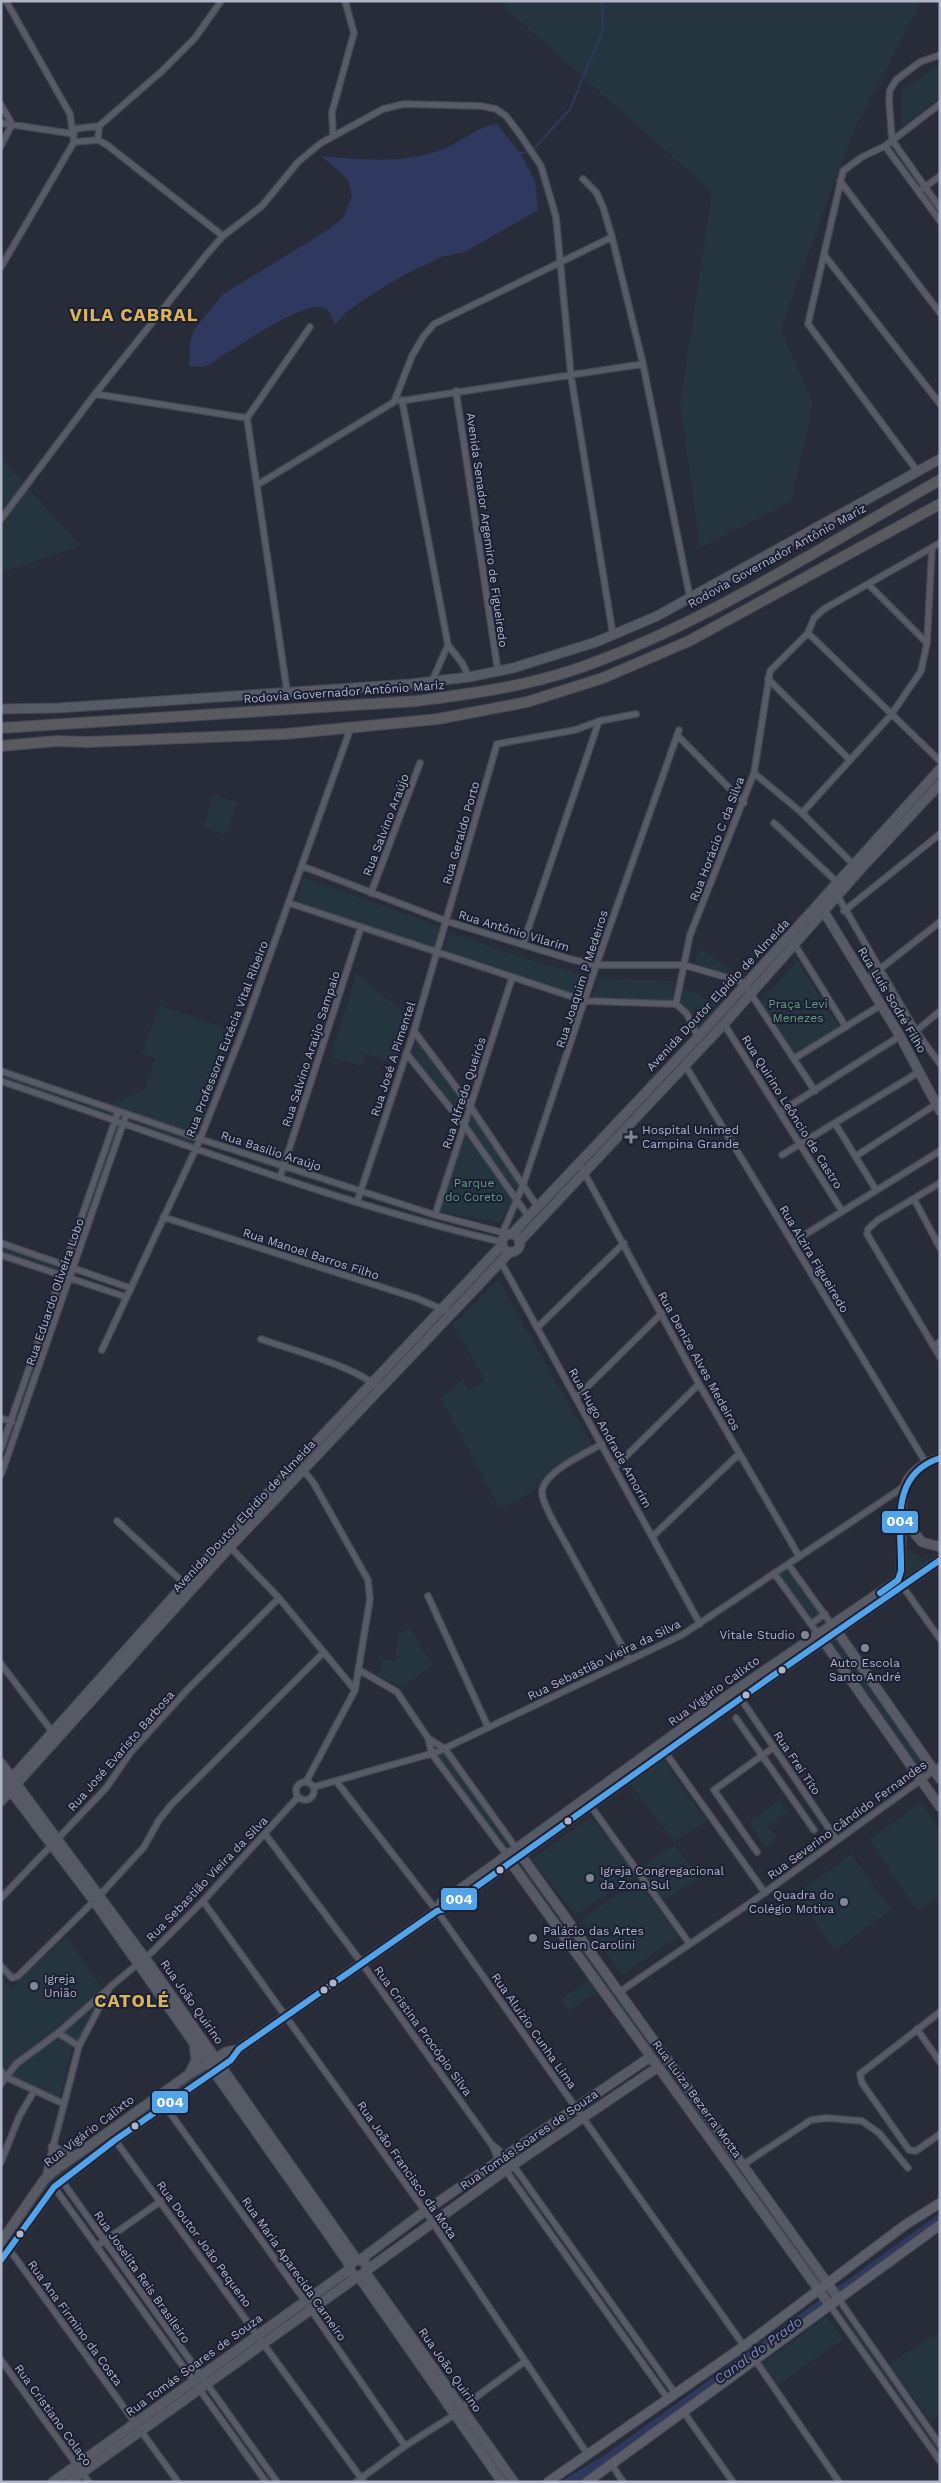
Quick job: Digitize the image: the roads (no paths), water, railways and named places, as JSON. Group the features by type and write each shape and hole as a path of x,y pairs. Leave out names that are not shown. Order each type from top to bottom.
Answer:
{"highway":[{"name":"Rodovia Governador Antônio Mariz","path":"1,728 417,701 467,694 569,671 646,640 737,596 940,480"},
{"path":"1,746 57,741 87,742 285,734 438,719 527,702 603,678 689,641 940,504"}],"main road":[{"path":"1,709 58,708 287,692 432,681 498,672 613,635 658,616 939,461"},
{"name":"Avenida Doutor Elpídio de Almeida","path":"507,1234 528,1216 579,1163 821,907 837,895 856,868 940,769"},
{"name":"Avenida Doutor Elpídio de Almeida","path":"519,1242 724,1024 795,945 838,883 856,868 940,784"},
{"name":"Rua Luís Sodré Filho","path":"821,907 900,1036 939,1106"},
{"path":"507,1234 516,1236 519,1242 517,1249 510,1252 502,1244 507,1234"},
{"name":"Avenida Doutor Elpídio de Almeida","path":"1,1801 8,1784 56,1736 226,1544 300,1467 380,1390 502,1244"},
{"name":"Avenida Doutor Elpídio de Almeida","path":"300,1467 372,1383 510,1252"},
{"path":"905,1486 912,1475 926,1463 940,1458"},
{"name":"Rua Vigário Calixto","path":"588,1802 665,1752 741,1699 898,1580 901,1571 905,1486"},
{"path":"903,1520 922,1542 940,1547"},
{"name":"Rua Vigário Calixto","path":"835,1628 903,1587 940,1560"},
{"path":"835,1628 937,1768 940,1779"},
{"path":"821,1638 940,1807"},
{"name":"Rua Vigário Calixto","path":"1,2242 44,2180 73,2156 212,2060 239,2049 437,1911 445,1909 727,1696 821,1638"},
{"name":"Rua João Quirino","path":"1,1763 8,1784 55,1841 97,1898 212,2060 214,2072 354,2263"},
{"name":"Rua Luiza Bezerra Motta","path":"519,1852 618,1993 742,2161 838,2298"},
{"name":"Rua Luiza Bezerra Motta","path":"509,1859 829,2304"},
{"path":"548,1914 558,1907"},
{"name":"Rua João Quirino","path":"142,1961 194,2043 212,2060 222,2066 354,2263"},
{"path":"188,2076 196,2060 194,2043"},
{"name":"Rua Vigário Calixto","path":"1,2260 54,2187 115,2140 231,2060 239,2049"},
{"name":"Rua Tomás Soares de Souza","path":"53,2482 305,2301 425,2211 650,2057"},
{"name":"Rua Tomás Soares de Souza","path":"69,2482 510,2168 658,2067"},
{"path":"53,2147 65,2156 73,2156"},
{"path":"730,2165 742,2161"},
{"path":"548,2482 821,2292 905,2225 940,2203"},
{"path":"587,2482 940,2224"},
{"path":"365,2262 362,2274 352,2274 354,2263 365,2262"},
{"name":"Rua João Quirino","path":"362,2274 457,2411 502,2482"},
{"name":"Rua João Quirino","path":"457,2411 514,2482"}],"street":[{"path":"1,267 74,142 70,114 62,97 6,1"},
{"path":"1,123 74,132 99,126 175,59 203,27 221,1"},
{"path":"333,136 332,112 354,33 345,1"},
{"path":"940,55 920,62 892,84 889,100 892,140 940,208"},
{"path":"918,473 808,324 843,172 862,157 886,146 940,104"},
{"path":"1,105 12,124"},
{"path":"1,519 95,394 223,236 262,206 298,162 333,136 382,109 399,105 463,105 496,109 510,122 541,166 556,217 571,376 613,635"},
{"path":"1,146 12,124"},
{"path":"98,140 99,126"},
{"path":"74,142 98,140 223,236"},
{"path":"886,146 940,221"},
{"path":"918,191 940,176"},
{"path":"583,179 596,192 604,207 612,237 643,364 690,598"},
{"path":"840,181 940,313"},
{"path":"394,402 412,356 423,337 434,324 612,237"},
{"path":"825,256 940,404"},
{"path":"287,692 247,418 310,328"},
{"path":"257,485 394,402 456,391 571,376 643,364"},
{"name":"Avenida Senador Argemiro de Figueiredo","path":"456,391 498,672"},
{"path":"95,394 247,418"},
{"path":"402,400 448,645 462,662 469,677"},
{"path":"850,759 768,679 770,671 808,633 814,618 819,613 940,543"},
{"path":"802,813 891,715 921,671 927,643 932,548"},
{"path":"868,584 927,643"},
{"path":"808,633 940,761"},
{"path":"432,681 448,645"},
{"name":"Rua Horácio C da Silva","path":"676,1004 690,935 744,803 754,773 768,679"},
{"path":"523,944 599,721 636,714"},
{"name":"Rua Geraldo Porto","path":"446,921 497,744 575,730 599,721"},
{"name":"Rua Professora Eutécia Vital Ribeiro","path":"102,1350 200,1139 245,1025 350,727"},
{"name":"Rua Joaquim P Medeiros","path":"507,1234 586,1001 596,965 678,733 744,803"},
{"name":"Rua Salvino Araújo","path":"371,893 420,763"},
{"path":"754,773 802,813 856,868"},
{"path":"774,823 838,883"},
{"path":"844,910 940,834"},
{"name":"Rua Antônio Vilarim","path":"302,866 446,921 596,965 684,965 739,981 751,994 815,1091"},
{"path":"837,895 916,1031 940,1064"},
{"path":"289,902 512,978 586,1001 676,1004 687,1014 702,1047"},
{"name":"Rua José A Pimentel","path":"357,1202 414,1031 446,921"},
{"path":"866,980 940,922"},
{"name":"Rua Salvino Araújo Sampaio","path":"280,1176 361,927"},
{"path":"795,945 846,1026"},
{"name":"Rua Alfredo Queirós","path":"435,1214 512,978"},
{"path":"795,1058 881,1005"},
{"path":"916,1031 940,1012"},
{"name":"Rua Quirino Leôncio de Castro","path":"724,1024 842,1211"},
{"path":"414,1031 470,1106 537,1206"},
{"path":"780,1112 900,1036"},
{"path":"406,1052 464,1125 518,1198 528,1216"},
{"name":"Rua Alzira Figueiredo","path":"685,1065 926,1463"},
{"name":"Rua Basílio Araújo","path":"1,1071 200,1139 435,1214 507,1234"},
{"path":"782,1155 802,1145 920,1072"},
{"name":"Rua Basílio Araújo","path":"1,1081 195,1150 433,1226 502,1244"},
{"path":"856,1156 939,1106"},
{"name":"Rua Eduardo Oliveira Lobo","path":"1,1449 4,1430 11,1421 118,1112"},
{"name":"Rua Eduardo Oliveira Lobo","path":"1,1475 126,1115"},
{"path":"836,1124 876,1190"},
{"path":"793,1242 940,1151"},
{"name":"Rua Denize Alves Medeiros","path":"579,1163 699,1384 799,1556"},
{"path":"940,1183 871,1225 867,1234 871,1244 940,1358"},
{"path":"914,1199 940,1248"},
{"name":"Rua Manoel Barros Filho","path":"163,1217 447,1310"},
{"path":"1,1243 130,1288"},
{"path":"538,1327 624,1243"},
{"path":"1,1255 126,1297"},
{"name":"Rua Hugo Andrade Amorim","path":"501,1262 700,1624"},
{"path":"576,1398 662,1313"},
{"path":"261,1339 349,1371 372,1383 380,1390"},
{"path":"933,1346 940,1342"},
{"path":"614,1468 699,1384"},
{"path":"1,1418 19,1425"},
{"path":"4,1430 16,1434"},
{"path":"602,1444 572,1461 554,1475 543,1487 544,1500 551,1517 629,1659"},
{"path":"653,1536 739,1454"},
{"path":"300,1467 313,1482 368,1580 370,1599 355,1690 306,1782 298,1786 296,1791 298,1797 303,1800 310,1799 314,1794 314,1787 306,1782"},
{"name":"Rua Sebastião Vieira da Silva","path":"314,1787 432,1754 682,1635 905,1486"},
{"path":"117,1521 188,1587"},
{"path":"226,1544 279,1598 355,1690"},
{"path":"788,1564 835,1628"},
{"path":"774,1573 821,1638"},
{"path":"903,1587 940,1639"},
{"path":"428,1596 488,1727"},
{"name":"Rua José Evaristo Barbosa","path":"1,1898 106,1788 131,1752 187,1690 279,1598"},
{"path":"810,1624 825,1614"},
{"path":"1,1966 12,1978 22,1973 97,1898 144,1847 159,1820 171,1805 324,1652"},
{"path":"1,1664 56,1736"},
{"path":"359,1670 397,1692 428,1738 432,1754"},
{"name":"Rua Frei Tito","path":"741,1699 836,1839"},
{"path":"736,1718 814,1830"},
{"path":"428,1738 445,1748"},
{"path":"757,1852 714,1790 774,1747"},
{"name":"Rua Luiza Bezerra Motta","path":"445,1748 519,1852"},
{"path":"665,1752 765,1893"},
{"name":"Rua Luiza Bezerra Motta","path":"432,1754 509,1859"},
{"name":"Rua Severino Cândido Fernandes","path":"618,1993 765,1893 836,1839 937,1768"},
{"name":"Rua Aluízio Cunha Lima","path":"336,1781 437,1911 744,2346"},
{"name":"Rua Sebastião Vieira da Silva","path":"44,2180 79,2046 110,1987 142,1961 203,1902 298,1797"},
{"path":"588,1802 689,1943"},
{"name":"Rua Cristina Procópio Silva","path":"266,1834 362,1962 503,2158 569,2259 668,2399"},
{"name":"Rua João Francisco da Mota","path":"203,1902 425,2211 524,2362 588,2455"},
{"path":"1,2084 16,2064 58,2033 110,1987"},
{"path":"940,2012 863,2070 860,2078 909,2150 916,2151 940,2134"},
{"path":"917,2029 940,2062"},
{"path":"58,2033 79,2046"},
{"path":"1,2071 6,2077 64,2104"},
{"path":"1,2162 19,2117 34,2091"},
{"name":"Rua Maria Aparecida Carneiro","path":"165,2106 305,2301 405,2446"},
{"path":"742,2161 811,2120 827,2118 862,2121 879,2133 908,2168"},
{"name":"Rua Doutor João Pequeno","path":"115,2140 258,2334 360,2481"},
{"name":"Rua Cristina Procópio Silva","path":"510,2168 575,2253 676,2393"},
{"name":"Rua Joselita Reis Brasileiro","path":"62,2181 104,2240 196,2379 198,2390 266,2482"},
{"name":"Rua Joselita Reis Brasileiro","path":"54,2187 196,2379 206,2384 277,2482"},
{"path":"97,2246 161,2201"},
{"name":"Rua Ana Firmino da Costa","path":"9,2249 178,2482"},
{"path":"569,2259 575,2253"},
{"name":"Rua Luiza Bezerra Motta","path":"838,2298 940,2445"},
{"name":"Rua Luiza Bezerra Motta","path":"829,2304 940,2461"},
{"path":"618,2328 625,2324"},
{"name":"Rua Cristiano Colaço","path":"1,2360 89,2482"},
{"path":"755,2360 839,2482"},
{"path":"360,2481 405,2446 524,2362"},
{"path":"683,2411 733,2482"},
{"path":"926,2442 933,2436"},
{"path":"612,2464 623,2482"}],"water":[{"path":"497,124 520,153 535,181 538,210 465,252 441,257 404,275 345,313 335,325 327,310 322,307 311,308 297,312 263,330 205,367 189,366 190,342 194,330 223,294 320,235 342,219 352,197 348,180 322,156 367,160 412,157 441,150 475,131"},
{"name":"Canal do Prado","path":"940,2213 940,2223 583,2482 560,2482 603,2456"}],"waterway":[{"path":"520,153 532,151 570,109 603,30 602,1"}],"place":[{"name":"Hospital Unimed Campina Grande","path":"631,1137"},
{"name":"Vitale Studio","path":"805,1635"},
{"name":"Auto Escola Santo André","path":"865,1648"},
{"name":"Igreja Congregacional da Zona Sul","path":"590,1878"},
{"name":"Quadra do Colégio Motiva","path":"844,1902"},
{"name":"Palácio das Artes Suellen Carolini","path":"533,1938"},
{"name":"Igreja União","path":"34,1986"}],"district":[{"name":"VILA CABRAL","path":"134,315"},
{"name":"CATOLÉ","path":"132,2001"}],"park label":[{"name":"Praça Levi Menezes","path":"798,1011"},
{"name":"Parque do Coreto","path":"474,1190"}]}
